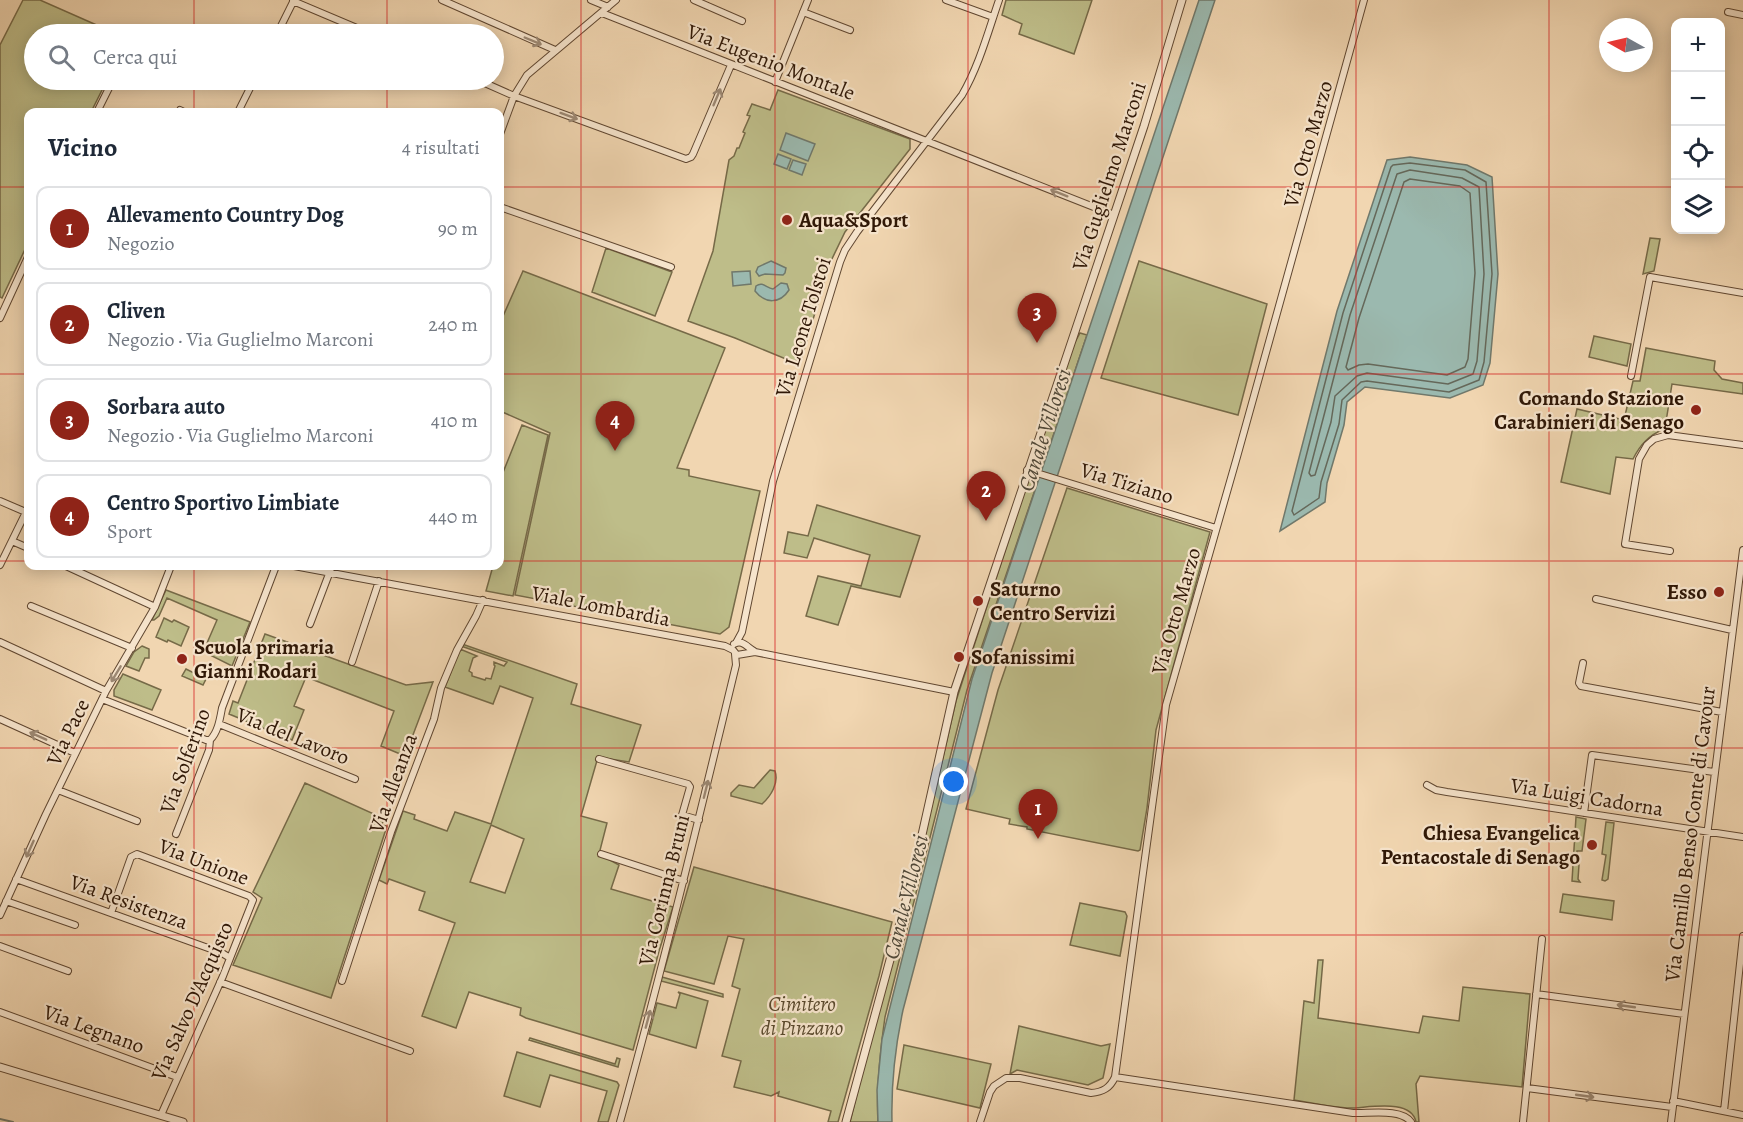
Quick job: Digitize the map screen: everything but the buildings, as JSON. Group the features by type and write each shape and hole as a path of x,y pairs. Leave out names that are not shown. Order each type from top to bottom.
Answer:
{"street":[{"path":"442,0 496,24"},
{"path":"591,0 608,8"},
{"path":"504,123 514,96 527,75 616,0"},
{"path":"694,0 742,21"},
{"path":"775,82 808,0"},
{"path":"945,0 993,17"},
{"name":"Via Leone Tolstoi","path":"742,632 746,649 738,650 773,481 840,262 857,232 952,110 971,80 999,0"},
{"name":"Via Guglielmo Marconi","path":"846,1122 911,883 954,692 1114,215 1182,0"},
{"name":"Via Otto Marzo","path":"1115,1077 1164,716 1364,0"},
{"path":"282,24 293,1 347,24"},
{"path":"803,12 850,30"},
{"path":"1728,12 1743,15"},
{"name":"Via Eugenio Montale","path":"602,13 1114,215"},
{"path":"504,27 555,50"},
{"path":"500,90 686,159 693,154 731,65"},
{"path":"99,108 108,90"},
{"path":"240,108 249,90"},
{"path":"504,208 671,267"},
{"path":"0,318 24,266"},
{"path":"1631,376 1650,277 1743,293"},
{"path":"1670,551 1625,544 1639,459 1647,445 1654,439 1668,435 1743,445"},
{"name":"Via Tiziano","path":"1028,470 1216,528"},
{"path":"0,501 24,510"},
{"path":"0,565 24,518"},
{"path":"12,541 24,546"},
{"name":"Via Camillo Benso Conte di Cavour","path":"1671,1122 1743,550"},
{"path":"75,570 155,607"},
{"name":"Via Pace","path":"0,915 75,753 106,691 155,607 169,570"},
{"name":"Via Solferino","path":"176,834 209,750 210,740 219,724 222,708 274,570"},
{"path":"310,624 331,570"},
{"name":"Viale Lombardia","path":"335,570 379,581 738,650"},
{"path":"352,662 379,581"},
{"path":"1596,599 1732,630"},
{"name":"Via Alleanza","path":"342,981 391,832 434,719 441,688 457,650 483,600"},
{"path":"31,606 132,648"},
{"path":"0,642 106,691"},
{"path":"744,644 755,652"},
{"path":"738,650 954,692"},
{"name":"Via Corinna Bruni","path":"620,1122 684,881 738,650"},
{"path":"1583,663 1581,686 1722,712"},
{"name":"Via del Lavoro","path":"102,699 210,740"},
{"path":"0,719 75,753"},
{"name":"Via del Lavoro","path":"219,724 355,779"},
{"path":"1584,813 1592,755 1714,772"},
{"path":"599,759 688,784 690,788 682,815 699,820"},
{"name":"Via Luigi Cadorna","path":"1427,785 1447,792 1743,837"},
{"path":"58,790 137,821"},
{"name":"Via Unione","path":"111,913 131,857 137,854 249,896 253,900"},
{"path":"601,854 684,881"},
{"name":"Via Resistenza","path":"16,879 222,953 230,958"},
{"name":"Via Salvo D'Acquisto","path":"161,1115 220,982 253,900"},
{"path":"6,901 75,925"},
{"path":"1724,1111 1743,936"},
{"path":"1523,1122 1542,939"},
{"path":"0,946 68,971"},
{"path":"220,982 410,1051"},
{"path":"1536,994 1684,1014"},
{"name":"Via Legnano","path":"0,1012 177,1077"},
{"path":"0,1067 183,1122"},
{"path":"980,1122 994,1086 1006,1078 1020,1077 1091,1093 1100,1093 1112,1084 1115,1077 1353,1113 1404,1116 1411,1122"},
{"path":"1527,1088 1673,1104 1743,1115"}],"green space":[{"path":"23,0 40,0 94,24 24,24 24,90 102,90 93,108 24,108 24,251 2,298 0,297 0,45"},
{"path":"1006,0 1092,0 1074,54 1019,34 1022,24 1002,15"},
{"name":"Aqua&Sport","path":"778,90 910,139 910,149 845,232 829,265 802,357 793,362 688,321 713,251 729,160 739,148 752,104 770,110"},
{"path":"1650,238 1660,239 1654,271 1643,274"},
{"path":"606,248 672,272 655,316 592,292"},
{"path":"1139,261 1267,304 1238,415 1101,378"},
{"path":"523,271 725,348 677,468 689,470 689,476 760,491 729,627 720,634 515,595 550,433 504,413 504,314"},
{"path":"1080,333 1087,335 1041,472 1033,469 1032,465 1074,344"},
{"path":"1594,336 1631,344 1627,366 1589,357"},
{"path":"1646,348 1715,361 1714,370 1722,379 1743,383 1743,394 1672,384 1665,428 1646,440 1633,459 1616,457 1610,494 1561,482 1577,409 1624,420 1633,381 1640,381"},
{"path":"522,425 548,435 513,596 486,591 492,570 504,570 504,470"},
{"path":"1030,474 1040,475 967,690 885,1017 879,1070 878,1122 850,1122 927,826 956,701"},
{"path":"1067,488 1210,532 1156,730 1147,808 1138,851 1027,829 1027,827 1009,824 1010,819 966,809 998,690"},
{"path":"817,505 920,536 900,597 851,586 838,625 806,616 818,576 861,586 870,555 814,538 807,558 784,553 788,532 808,536"},
{"path":"166,590 250,622 232,666 204,650 217,620 167,598 159,616 152,620"},
{"path":"164,618 189,627 181,646 156,637"},
{"path":"265,634 406,685 433,682 405,756 381,746 394,711 306,677 294,706 304,710 292,740 229,714 233,701 238,703"},
{"path":"462,644 577,684 571,704 641,725 629,762 598,757 581,816 607,823 599,854 619,865 611,889 673,907 633,1050 526,1018 520,1015 521,1008 469,992 456,1028 422,1016 455,923 419,910 425,892 389,879 387,884 379,880 403,811 415,815 414,819 447,831 455,812 491,824 533,698 500,686 493,704 445,687 460,649 477,656 473,658 469,671 472,676 485,680 486,678 491,679 494,662 504,666 507,662 461,646","holes":["491,825 524,839 505,893 470,882"]},
{"path":"142,646 149,649 149,658 145,658 139,671 126,666 134,652"},
{"path":"186,669 206,679 203,685 182,676"},
{"path":"123,674 161,690 152,710 114,696 114,690"},
{"path":"770,770 775,771 775,785 762,804 731,796 739,785 754,788"},
{"path":"305,783 385,819 381,825 387,826 331,998 233,965 262,898 253,892"},
{"path":"1576,817 1586,819 1582,851 1577,851 1576,863 1579,865 1578,879 1580,882 1572,881"},
{"path":"1606,822 1614,823 1608,879 1605,881 1602,880 1606,855 1602,854"},
{"name":"Cimitero di Pinzano","path":"694,867 892,922 838,1122 828,1122 831,1111 778,1096 779,1092 771,1096 734,1087 741,1061 722,1056 740,989 732,986 744,939 728,936 714,984 664,971"},
{"path":"1563,894 1614,901 1612,920 1560,912"},
{"path":"1080,903 1125,912 1127,916 1120,956 1070,945"},
{"path":"1318,960 1323,960 1318,1018 1419,1033 1423,1016 1459,1021 1463,987 1530,994 1522,1087 1420,1076 1416,1084 1419,1122 1416,1122 1406,1109 1396,1107 1347,1108 1294,1100 1304,1001 1314,1003"},
{"path":"662,977 723,994 723,997 661,981"},
{"path":"678,992 708,1001 696,1048 649,1034 657,1003 676,1008 680,994"},
{"path":"1019,1026 1101,1046 1110,1044 1103,1078 1088,1085 1017,1070 1010,1074"},
{"path":"530,1038 615,1064 617,1058 620,1059 618,1067 529,1040"},
{"path":"904,1045 991,1064 980,1108 897,1089"},
{"path":"517,1052 617,1082 619,1085 608,1122 598,1122 607,1091 550,1075 540,1107 504,1096"}],"water":[{"name":"Canale Villoresi","path":"1199,0 1215,0 992,673 903,1010 894,1066 892,1122 878,1122 877,1090 882,1039 972,679"},
{"path":"786,133 815,144 808,161 780,150"},
{"path":"778,154 791,159 787,169 774,164"},
{"path":"1410,157 1467,165 1492,177 1498,274 1490,363 1483,385 1450,398 1365,387 1347,402 1344,425 1327,483 1325,502 1280,531 1337,311 1387,160"},
{"path":"793,160 806,164 802,175 789,170"},
{"path":"771,261 786,268 785,273 759,276 756,272 758,267"},
{"path":"750,271 751,284 733,286 732,272"},
{"path":"781,283 787,284 789,290 777,300 763,298 755,291 758,285 763,284 773,289"}],"waterway":[{"path":"0,1119 13,1122"}],"place":[{"name":"Aqua&Sport","path":"787,220"},
{"name":"Sorbara auto","path":"1037,343"},
{"name":"Comando Stazione Carabinieri di Senago","path":"1696,410"},
{"name":"Centro Sportivo Limbiate","path":"615,451"},
{"name":"Cliven","path":"986,521"},
{"name":"Esso","path":"1719,592"},
{"name":"Saturno Centro Servizi","path":"978,601"},
{"name":"Sofanissimi","path":"959,657"},
{"name":"Scuola primaria Gianni Rodari","path":"182,659"},
{"name":"Allevamento Country Dog","path":"1038,839"},
{"name":"Chiesa Evangelica Pentacostale di Senago","path":"1592,845"}]}
